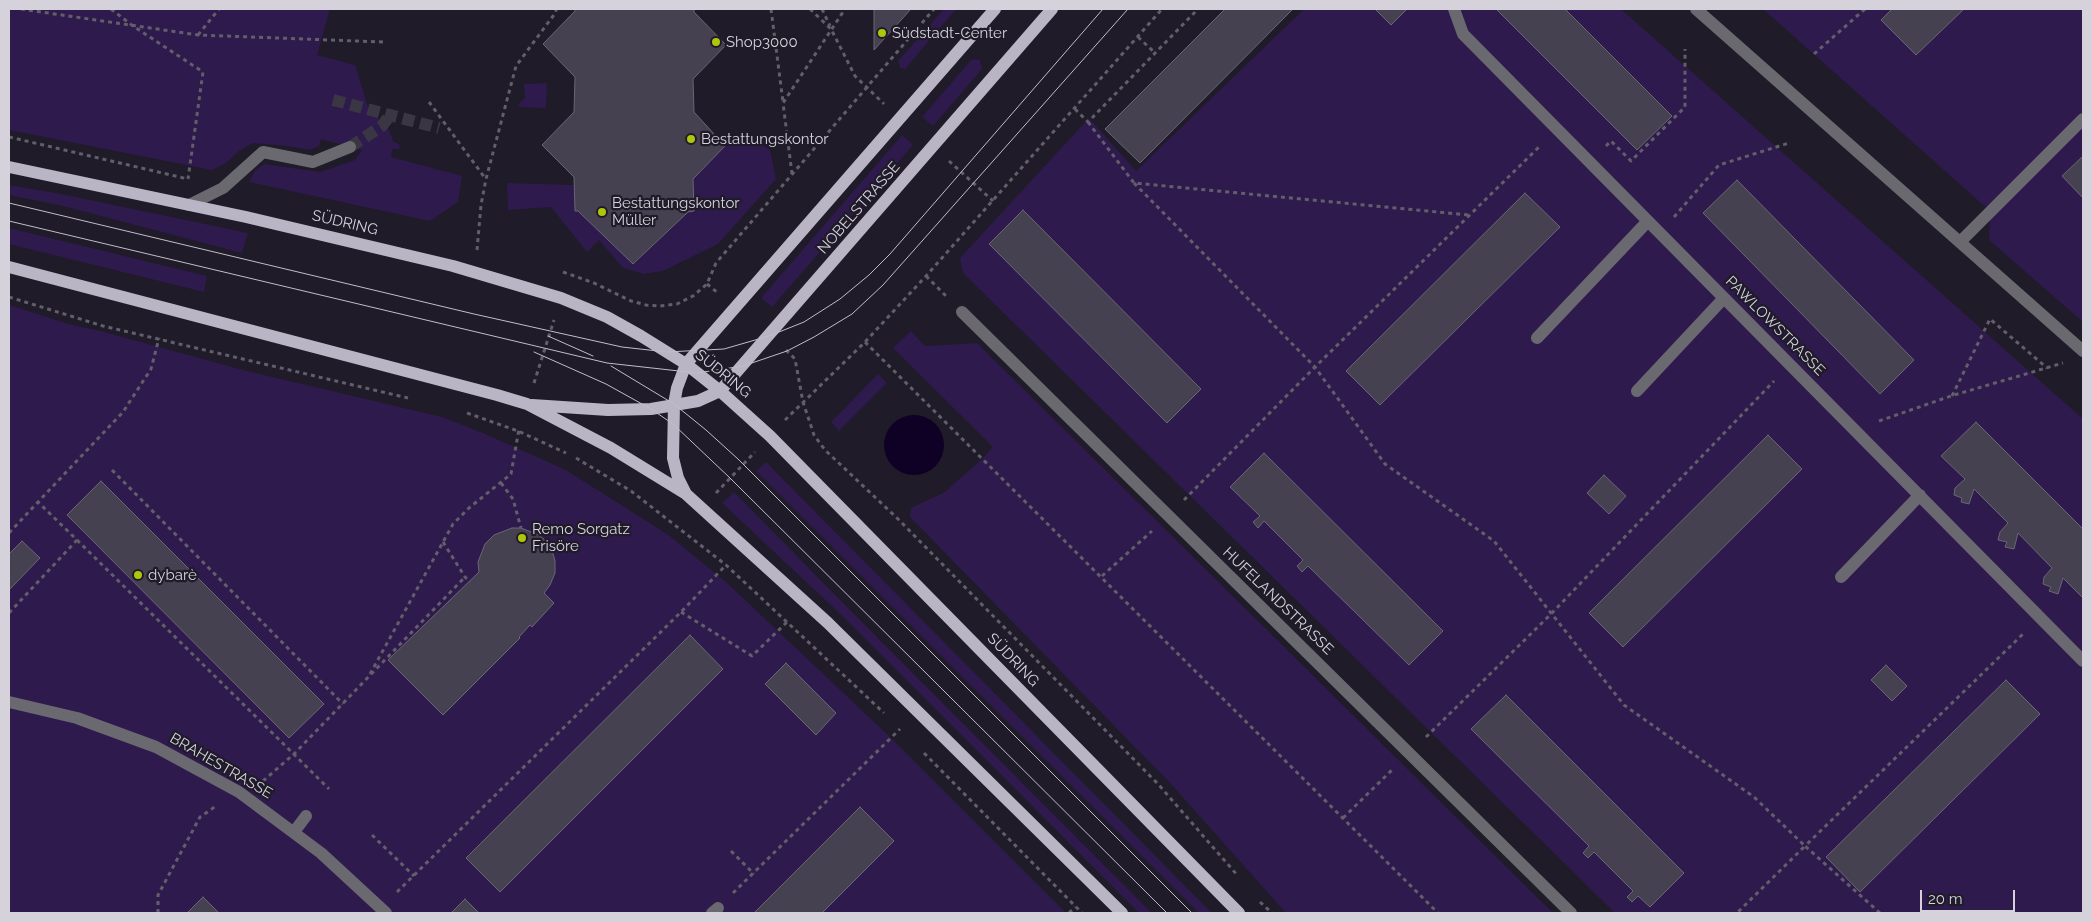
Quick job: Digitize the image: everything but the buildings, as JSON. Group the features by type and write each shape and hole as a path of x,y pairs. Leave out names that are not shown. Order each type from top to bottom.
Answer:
{"main road":[{"name":"NOBELSTRASSE","path":"686,494 678,478 673,458 674,404 677,388 686,364 995,9"},
{"name":"NOBELSTRASSE","path":"527,404 608,410 652,409 698,401 720,391 1052,9"},
{"name":"SÜDRING","path":"9,168 189,205 444,263 561,298 607,317 686,364 720,391 770,436 1240,913"},
{"path":"9,267 379,363 527,404 611,448 686,494 828,623 1122,913"}],"street":[{"name":"PAWLOWSTRASSE","path":"1454,9 1463,34 2083,661"},
{"path":"1696,9 1961,241 2083,351"},
{"path":"1961,241 2083,119"},
{"path":"189,205 223,188 263,152 313,162 350,147"},
{"path":"1537,338 1648,221"},
{"path":"1637,391 1724,298"},
{"name":"HUFELANDSTRASSE","path":"962,312 1571,913"},
{"path":"1841,577 1920,495"},
{"name":"BRAHESTRASSE","path":"9,702 77,718 156,747 239,792 321,853 383,911"},
{"path":"294,832 306,816"}],"path":[{"path":"21,9 198,36 383,42"},
{"path":"111,9 132,26 203,72 188,179"},
{"path":"198,36 219,9"},
{"path":"476,253 486,179 516,66 556,12 556,9"},
{"path":"771,9 792,174"},
{"path":"810,9 831,29"},
{"path":"822,9 855,76 866,88"},
{"path":"783,103 845,9"},
{"path":"707,284 716,263 934,9"},
{"path":"701,508 803,402 865,342 926,276 1162,9"},
{"path":"1088,122 1198,9"},
{"path":"1814,54 1865,9"},
{"path":"1138,36 1155,53"},
{"path":"1590,162 1611,141 1631,160 1685,107 1685,49"},
{"path":"429,102 486,179"},
{"path":"1075,109 1088,122 1134,183 1315,367 1384,464 1494,541 1624,705 1754,797 1805,846 1880,913"},
{"path":"1102,576 1168,516 1315,367 1558,129"},
{"path":"1660,233 1719,164 1789,143"},
{"path":"1134,183 1469,215"},
{"path":"465,578 368,678 454,524 469,508 511,474 518,430 569,274"},
{"path":"926,276 962,312"},
{"path":"9,297 103,326 413,399"},
{"path":"1951,396 1990,319 2047,368"},
{"path":"9,533 122,412 152,369 159,338"},
{"path":"865,342 1102,576 1438,913"},
{"path":"1855,429 1951,396 2065,363"},
{"path":"1343,818 1552,614 1790,364"},
{"path":"803,402 814,435 824,450 898,520 1151,777 1239,878"},
{"path":"466,413 518,430 572,456 631,491 726,565 886,716"},
{"path":"112,470 343,704"},
{"path":"501,483 513,499 521,528"},
{"path":"38,502 330,789"},
{"path":"9,613 77,540"},
{"path":"443,542 465,578 470,582"},
{"path":"383,911 414,876 682,612 726,565"},
{"path":"682,612 752,656 786,622"},
{"path":"1737,913 2040,617"},
{"path":"715,910 754,874 900,729 893,722"},
{"path":"921,750 1082,913"},
{"path":"372,835 414,876"},
{"path":"731,851 754,874"},
{"path":"1258,899 1272,913"},
{"path":"1069,913 1075,907"}],"shaded area":[{"path":"9,9 330,9 317,55 355,65 368,107 389,130 393,141 400,145 399,149 392,149 391,157 462,176 458,202 430,221 249,182 255,171 264,164 320,172 355,160 362,150 321,139 319,146 310,150 253,143 239,151 226,163 212,170 9,130"},
{"path":"944,9 956,9 905,69 900,68 898,61"},
{"path":"1304,9 1621,9 2083,419 2083,913 1615,913 963,273 960,258 1089,118 1136,171"},
{"path":"1763,9 2083,9 2083,322 1989,240 1990,211"},
{"path":"972,59 980,60 982,69 933,126 922,117"},
{"path":"547,83 546,108 520,107 518,104 525,98 524,84"},
{"path":"902,135 913,145 772,307 761,298"},
{"path":"763,145 770,150 776,179 718,244 663,271 644,274 623,268 599,240 587,252 551,207 508,210 507,183 574,185 575,211 578,211 634,264 688,212 694,211 693,179 725,146"},
{"path":"9,185 248,233 242,253 63,206 9,195"},
{"path":"9,228 207,276 204,292 9,244"},
{"path":"9,305 72,325 247,371 442,417 566,470 670,536 727,583 890,737 1066,913 9,913"},
{"path":"911,331 925,346 977,343 1553,913 1286,913 1171,784 910,517 911,508 945,492 993,447 893,348"},
{"path":"878,374 887,383 839,431 831,422"},
{"path":"914,415 930,420 935,424 939,429 944,445 939,461 935,466 930,470 914,475 898,470 893,466 889,461 884,445 889,429 893,424 898,420"},
{"path":"766,462 1212,913 1199,913 756,471"},
{"path":"734,492 1152,913 1139,913 836,610 722,503"}],"tunnel":[{"path":"333,100 439,128"},
{"path":"350,147 382,126 390,115"}],"tram line":[{"path":"9,203 474,314 622,347 667,352 724,349 769,336 804,322 840,299 869,275 890,254 1103,9"},
{"path":"9,221 607,363 697,373 743,366 787,351 852,314 883,285 1128,9"},
{"path":"548,336 593,356"},
{"path":"534,352 606,384 651,409 673,424 730,478 1167,913"},
{"path":"611,366 674,404 738,459 1192,913"}],"place":[{"name":"Südstadt-Center","path":"882,33"},
{"name":"Shop3000","path":"716,42"},
{"name":"Bestattungskontor","path":"691,139"},
{"name":"Bestattungskontor Müller","path":"602,212"},
{"name":"Remo Sorgatz Frisöre","path":"522,538"},
{"name":"dybarè","path":"138,575"}]}
